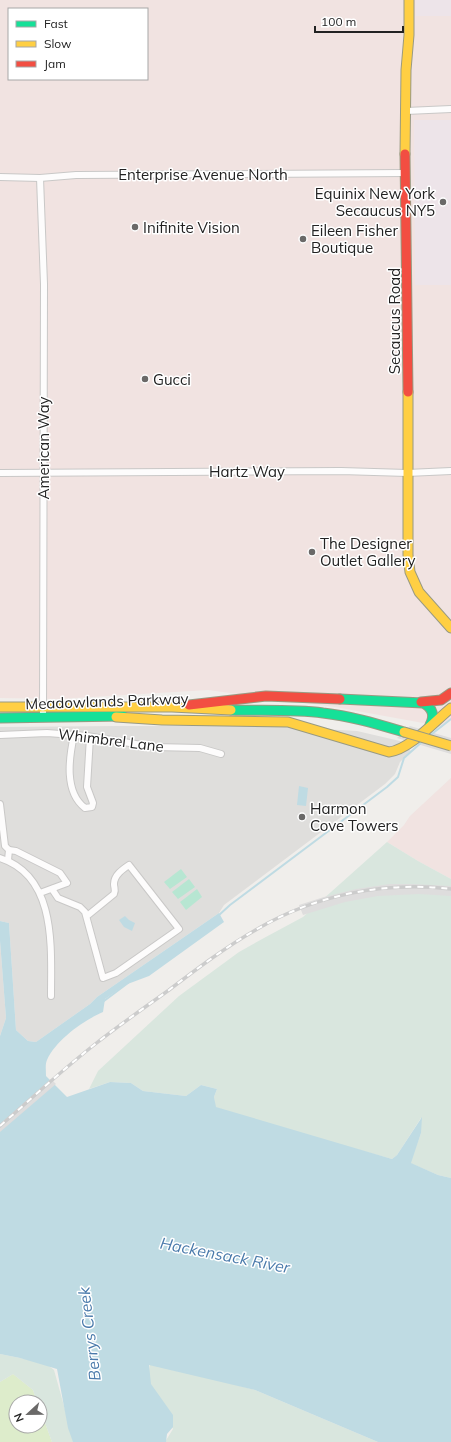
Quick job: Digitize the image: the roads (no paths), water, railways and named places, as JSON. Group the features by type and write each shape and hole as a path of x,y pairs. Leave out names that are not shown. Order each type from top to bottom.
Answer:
{"main road":[{"name":"Secaucus Road","path":"409,0 409,35 406,70 405,173 407,213 408,366 407,547 410,572 415,585 423,598 451,628"},
{"path":"172,707 266,696 418,702 441,700 451,693"},
{"path":"418,702 426,704 431,708 433,718 430,725"},
{"name":"Meadowlands Parkway","path":"0,707 172,707 214,710 277,710 324,713 364,720 451,746"},
{"path":"116,716 162,720 288,722 389,752 397,751 406,746 451,708"},
{"name":"Meadowlands Parkway","path":"0,718 172,715 214,710"}],"street":[{"path":"406,111 451,110"},
{"name":"Enterprise Avenue North","path":"0,177 40,178 76,175 405,173"},
{"name":"American Way","path":"40,178 44,284 42,718"},
{"name":"Hartz Way","path":"0,473 451,471"},
{"name":"Whimbrel Lane","path":"0,735 47,733 74,735 154,747 200,748 221,754"},
{"path":"74,735 71,751 70,780 75,796 85,808 92,807 93,803 87,787 90,737"},
{"path":"0,804 5,846 9,850 16,851 60,873 67,883 40,894"},
{"path":"8,860 9,850"},
{"path":"0,858 12,862 26,874 38,889 47,912 51,952 51,996"},
{"path":"52,889 58,898 80,907 85,912 103,978 116,973 179,929 129,865 120,872 115,879 114,883 116,890 114,894 87,916"}],"water":[{"path":"299,786 308,788 306,806 297,805"},
{"path":"219,913 224,922 149,976 125,985 105,999 103,1012 79,1025 57,1045 46,1062 46,1076 67,1097 110,1082 131,1083 143,1091 186,1096 201,1085 217,1089 214,1097 216,1107 392,1159 397,1155 422,1117 421,1133 411,1163 438,1175 451,1178 451,1442 378,1442 255,1390 149,1365 151,1384 173,1415 173,1427 167,1434 166,1442 73,1442 68,1428 57,1369 20,1358 0,1354 0,1036 6,1018 0,941 0,921 9,923 16,1030 28,1041 36,1042 90,1004 97,997"},
{"path":"125,916 135,923 132,931 124,927 119,920"}],"waterway":[{"path":"428,737 451,719"},
{"path":"218,916 230,905 387,787 398,777 404,758 423,741"},
{"path":"104,1001 128,983"}],"railway":[{"path":"0,1126 103,1038 213,958 259,928 304,907 327,899 352,893 401,887 451,889"}],"place":[{"name":"Equinix New York Secaucus NY5","path":"443,202"},
{"name":"Inifinite Vision","path":"135,227"},
{"name":"Eileen Fisher Boutique","path":"303,239"},
{"name":"Gucci","path":"145,379"},
{"name":"The Designer Outlet Gallery","path":"312,552"},
{"name":"Harmon Cove Towers","path":"302,817"}],"water label":[{"name":"Hackensack River","path":"225,1255"},
{"name":"Berrys Creek","path":"89,1334"}]}
